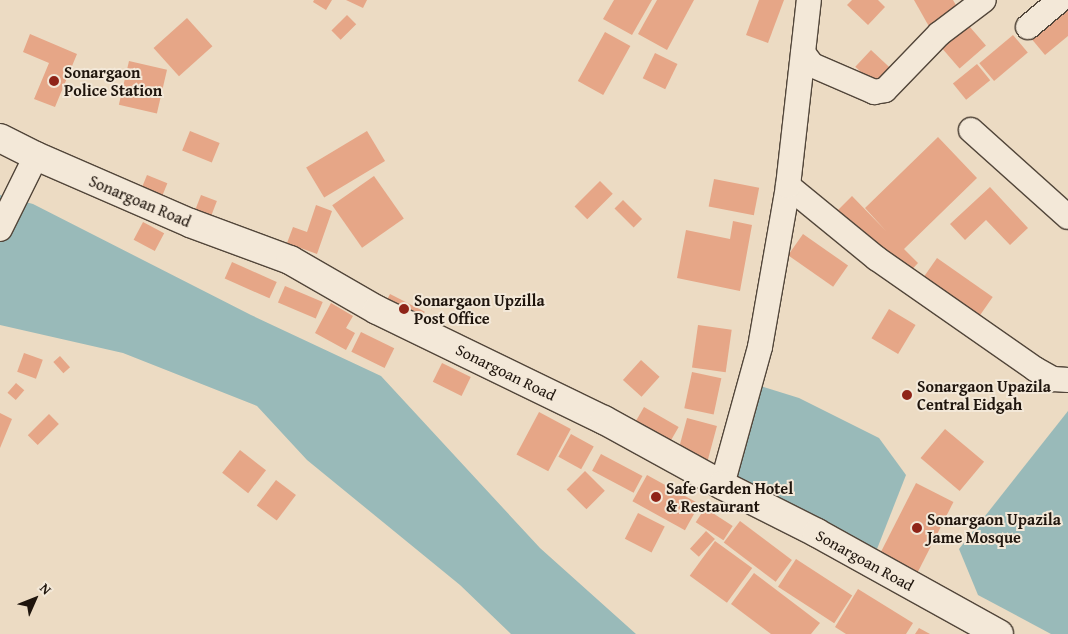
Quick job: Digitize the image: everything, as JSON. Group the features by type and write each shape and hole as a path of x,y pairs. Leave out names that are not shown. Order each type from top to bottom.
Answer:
{"main road":[{"name":"Sonargoan Road","path":"0,138 31,166 290,260 377,310 604,420 722,485 817,532 999,634"}],"street":[{"path":"722,485 760,347 788,186 809,0"},
{"path":"802,53 812,65 874,92 886,90 939,34 984,0"},
{"path":"1028,27 1060,0"},
{"path":"971,130 1068,217"},
{"path":"0,229 31,166"},
{"path":"788,186 876,258 948,308 1041,372 1053,379 1068,380"}],"water":[{"path":"0,195 33,204 251,315 381,376 540,548 636,634 511,634 460,585 307,460 257,406 123,353 0,325"},
{"path":"754,384 799,398 879,438 906,475 877,549 726,476"},
{"path":"1068,411 1068,634 1051,634 978,595 959,549"}],"building":[{"path":"314,0 332,0 326,10 313,2"},
{"path":"346,0 367,0 363,8"},
{"path":"614,0 652,0 632,35 603,19"},
{"path":"657,0 694,0 667,50 638,34"},
{"path":"759,0 784,0 768,43 746,35"},
{"path":"852,0 878,0 885,7 868,25 847,5"},
{"path":"914,0 953,0 961,14 931,30"},
{"path":"1068,5 1068,36 1045,55 1030,37"},
{"path":"347,15 356,24 341,40 331,31"},
{"path":"187,18 212,46 179,76 154,48"},
{"path":"963,19 986,45 960,68 937,42"},
{"path":"605,32 630,46 603,95 578,81"},
{"name":"Sonargaon Police Station","path":"30,34 77,54 55,107 34,99 49,63 23,52"},
{"path":"1013,35 1028,53 994,81 979,63"},
{"path":"871,50 890,68 874,85 855,67"},
{"path":"655,53 677,64 665,89 643,78"},
{"path":"129,61 167,70 157,114 119,105"},
{"path":"977,64 990,80 966,100 953,84"},
{"path":"190,131 220,143 212,162 182,150"},
{"path":"367,131 385,161 324,198 306,168"},
{"path":"938,137 977,178 904,249 918,263 905,277 838,210 852,196 886,231 865,208"},
{"path":"147,175 167,183 161,198 141,190"},
{"path":"374,176 404,219 362,248 332,205"},
{"path":"714,179 759,188 754,215 709,206"},
{"path":"600,181 613,194 587,219 575,206"},
{"path":"990,187 1028,228 1010,245 986,220 965,240 950,224"},
{"path":"201,195 217,201 208,224 192,218"},
{"path":"623,200 642,219 634,228 615,208"},
{"path":"316,205 332,211 317,254 287,243 293,227 307,232"},
{"path":"733,221 752,225 740,291 677,278 686,230 730,239"},
{"path":"143,222 164,233 155,251 134,240"},
{"path":"803,234 848,266 833,287 788,255"},
{"path":"937,258 993,297 979,317 923,278"},
{"path":"232,262 277,282 269,298 225,278"},
{"path":"285,286 323,302 316,319 278,303"},
{"name":"Sonargaon Upzilla Post Office","path":"390,294 425,312 418,324 384,306"},
{"path":"331,303 353,316 346,328 355,333 346,350 315,333"},
{"path":"889,309 916,325 898,354 871,338"},
{"path":"698,325 732,330 726,372 692,368"},
{"path":"361,332 394,348 385,368 351,352"},
{"path":"24,353 43,360 36,379 17,372"},
{"path":"60,356 70,367 63,373 53,362"},
{"path":"641,360 660,377 642,397 623,380"},
{"path":"442,363 471,377 462,396 433,382"},
{"path":"692,372 721,378 714,414 684,408"},
{"path":"16,383 24,390 16,400 7,393"},
{"path":"644,407 679,427 666,450 631,430"},
{"path":"539,412 571,429 548,471 516,454"},
{"path":"0,413 12,419 0,448"},
{"path":"49,414 59,424 38,445 28,435"},
{"path":"687,418 717,426 707,463 677,455"},
{"path":"945,429 984,462 960,491 921,458"},
{"path":"571,434 594,447 581,469 558,457"},
{"path":"240,450 266,470 248,493 222,473"},
{"path":"601,454 642,476 634,493 592,471"},
{"path":"585,471 605,491 586,509 567,489"},
{"path":"647,475 699,504 685,530 632,501"},
{"path":"276,480 296,495 277,521 257,506"},
{"name":"Sonargaon Upazila Jame Mosque","path":"916,483 953,502 918,572 880,553"},
{"path":"705,508 733,526 723,540 696,522"},
{"path":"638,513 665,527 652,552 625,539"},
{"path":"740,521 792,560 776,582 724,543"},
{"path":"706,531 715,539 699,557 690,549"},
{"path":"715,541 752,568 727,603 690,576"},
{"path":"796,559 852,595 834,623 778,587"},
{"path":"754,573 820,623 811,634 771,634 731,604"},
{"path":"858,589 913,623 906,634 846,634 835,627"},
{"path":"919,628 930,634 915,634"}],"place":[{"name":"Sonargaon Police Station","path":"54,81"},
{"name":"Sonargaon Upzilla Post Office","path":"404,309"},
{"name":"Sonargaon Upazila Central Eidgah","path":"907,395"},
{"name":"Safe Garden Hotel & Restaurant","path":"656,497"},
{"name":"Sonargaon Upazila Jame Mosque","path":"917,528"}]}
